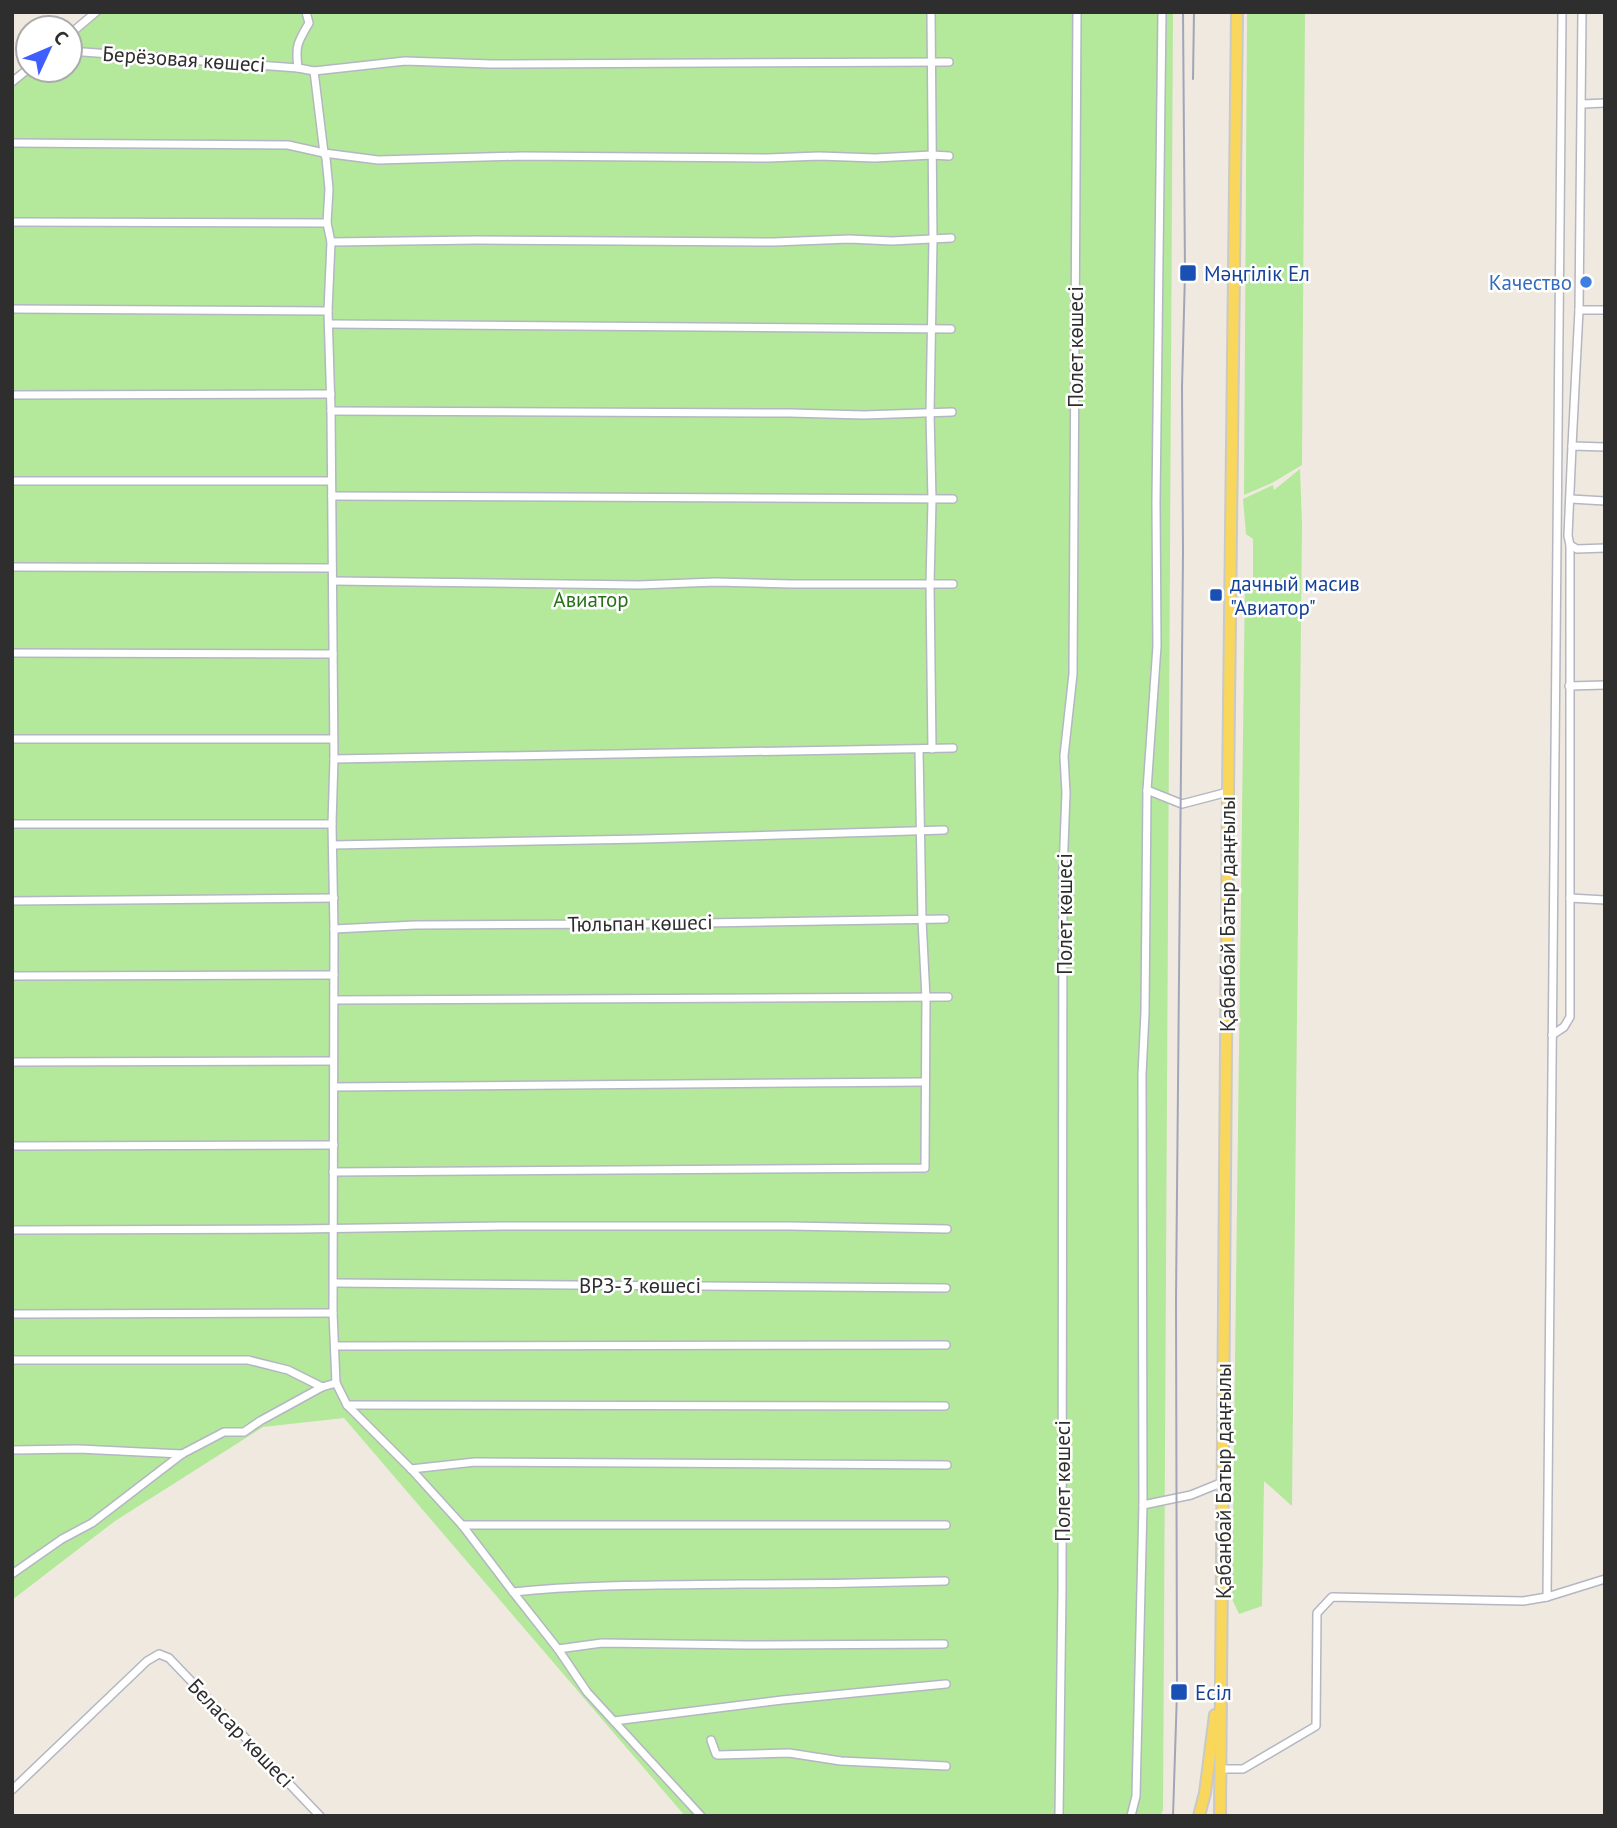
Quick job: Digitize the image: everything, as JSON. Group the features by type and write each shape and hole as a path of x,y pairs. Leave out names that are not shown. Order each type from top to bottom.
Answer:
{"main road":[{"name":"Қабанбай Батыр даңғылы","path":"1220,1816 1237,12"},
{"path":"1199,1816 1205,1793 1222,1660"}],"street":[{"path":"298,68 298,42 309,23 306,12"},
{"path":"931,12 932,749"},
{"name":"Полет көшесі","path":"1059,1816 1063,872 1066,793 1064,756 1073,674 1077,12"},
{"path":"1131,1816 1136,1796 1143,1505 1142,1075 1147,790 1157,646 1156,502 1162,12"},
{"path":"1547,1597 1562,12"},
{"path":"1552,1035 1564,1027 1570,1017 1568,536 1579,310 1581,12"},
{"name":"Берёзовая көшесі","path":"84,52 314,71 405,61 491,64 949,62"},
{"path":"314,71 330,189 327,223 331,242 328,312 333,581 333,1313 336,1383 347,1405 462,1525 558,1649 587,1692 701,1816"},
{"path":"1582,104 1605,103"},
{"path":"12,143 288,145 378,160 522,156 949,156"},
{"path":"12,222 327,223"},
{"path":"331,242 747,242 951,238"},
{"path":"12,309 328,312"},
{"path":"1579,310 1605,310"},
{"path":"330,324 951,328"},
{"path":"12,395 331,394"},
{"path":"331,411 864,415 952,412"},
{"path":"1572,446 1605,447"},
{"path":"12,481 331,481"},
{"path":"332,496 953,499"},
{"path":"1571,499 1605,501"},
{"path":"1570,545 1577,549 1605,548"},
{"path":"12,566 332,568"},
{"path":"333,581 953,584"},
{"path":"12,653 333,654"},
{"path":"1569,686 1605,685"},
{"path":"12,739 333,738"},
{"path":"334,759 953,748"},
{"path":"333,1172 925,1168 926,998 919,750"},
{"path":"1147,790 1182,804 1228,792"},
{"path":"12,824 332,824"},
{"path":"333,845 944,830"},
{"path":"12,901 334,898"},
{"path":"1570,898 1605,900"},
{"name":"Тюльпан көшесі","path":"334,929 428,925 945,919"},
{"path":"12,976 334,975"},
{"path":"334,1000 948,997"},
{"path":"12,1062 333,1061"},
{"path":"334,1087 925,1082"},
{"path":"12,1146 334,1145"},
{"path":"12,1230 503,1226 947,1229"},
{"name":"ВРЗ-3 көшесі","path":"334,1283 946,1288"},
{"path":"12,1314 333,1313"},
{"path":"335,1346 946,1345"},
{"path":"12,1360 248,1360 288,1370 322,1387"},
{"path":"12,1574 62,1539 92,1523 182,1454 224,1432 244,1432 322,1387 336,1383"},
{"path":"347,1405 945,1406"},
{"path":"12,1450 79,1449 182,1454"},
{"path":"411,1469 475,1462 947,1465"},
{"path":"1143,1505 1191,1495 1223,1482"},
{"path":"462,1525 946,1525"},
{"path":"1221,1769 1243,1769 1316,1726 1317,1613 1332,1597 1523,1601 1547,1597 1605,1579"},
{"path":"513,1592 620,1585 945,1581"},
{"path":"558,1649 602,1643 944,1644"},
{"name":"Беласар көшесі","path":"12,1790 147,1661 159,1654 169,1658 320,1816"},
{"path":"614,1721 782,1700 946,1684"},
{"path":"711,1740 718,1755 789,1753 841,1761 946,1766"}],"green space":[{"name":"Авиатор","path":"92,12 1173,12 1163,1810 1160,1816 685,1816 344,1418 263,1427 115,1521 12,1600 12,78 14,76 14,84 84,84 84,19"},
{"path":"1247,12 1305,12 1302,465 1272,483 1244,495"},
{"path":"1300,469 1302,524 1292,1506 1264,1481 1262,1606 1239,1614 1232,1599 1245,579 1253,579 1253,539 1246,534 1243,499 1273,485 1274,490"}],"tram line":[{"path":"1173,1816 1177,1692 1176,1300 1185,273 1183,12"},
{"path":"1193,79 1194,12"}],"place":[{"name":"Мәңгілік Ел","path":"1188,273"},
{"name":"Качество","path":"1586,282"},
{"name":"дачный масив \"Авиатор\"","path":"1216,595"},
{"name":"Есіл","path":"1179,1692"}]}
